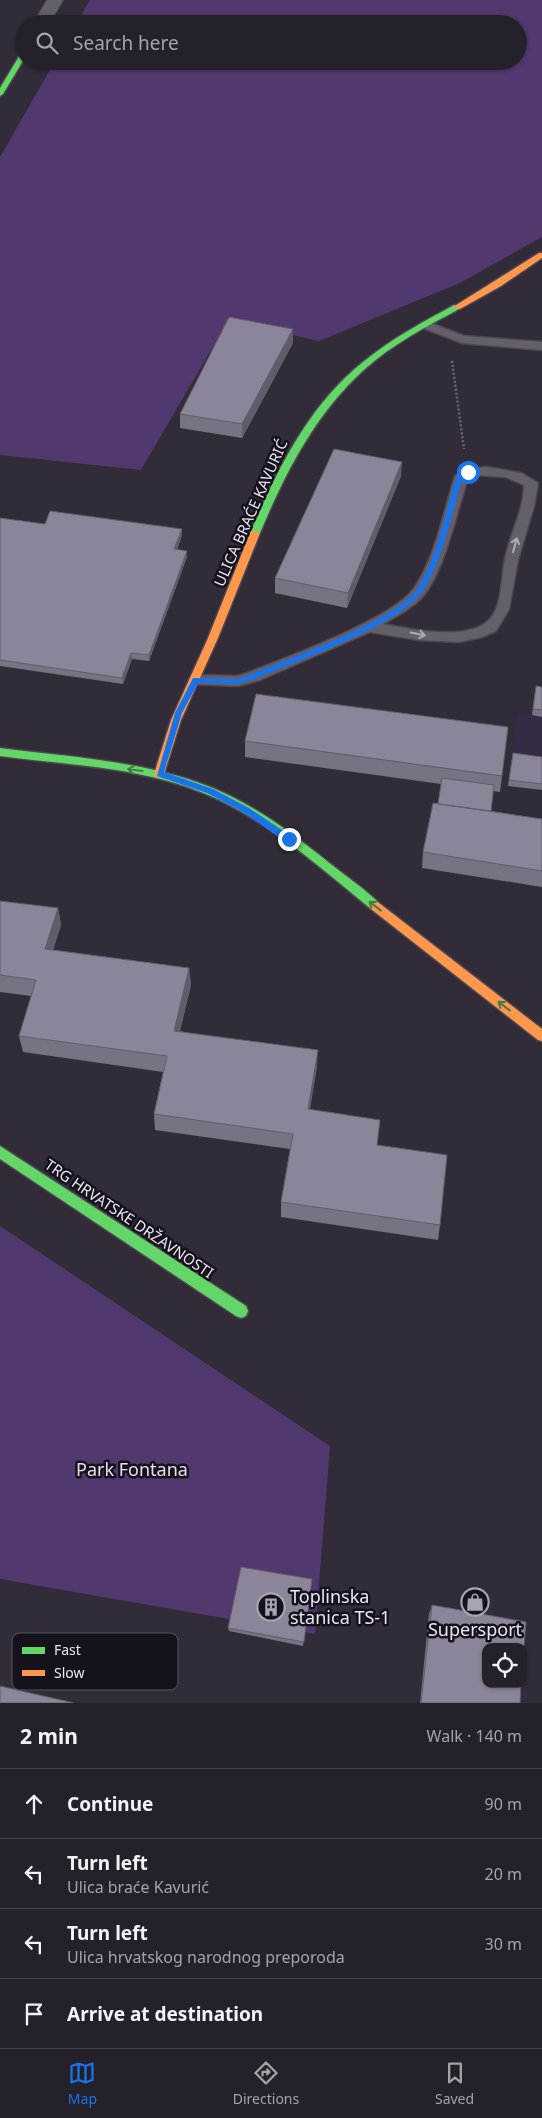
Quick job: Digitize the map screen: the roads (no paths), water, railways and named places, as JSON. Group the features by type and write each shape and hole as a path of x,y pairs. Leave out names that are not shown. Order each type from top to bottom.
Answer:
{"street":[{"path":"46,15 55,0"},
{"path":"0,94 15,68"},
{"name":"ULICA BRAĆE KAVURIĆ","path":"160,774 178,713 196,680 273,491 289,456 310,422 342,384 359,370 425,325 542,255"},
{"path":"0,752 160,774 210,791 246,810 289,839 542,1036"},
{"name":"TRG HRVATSKE DRŽAVNOSTI","path":"0,1152 241,1312"}],"lane":[{"path":"425,325 457,337 542,346"},
{"path":"196,680 238,681 255,676 369,627 410,601 425,582 460,478 472,471 480,470 524,478 532,485 510,565 500,617 490,628 475,634 453,638 369,627"}],"place":[{"name":"Supersport","path":"475,1602"},
{"name":"Toplinska stanica TS-1","path":"271,1607"}],"park label":[{"name":"Park Fontana","path":"132,1470"}]}
